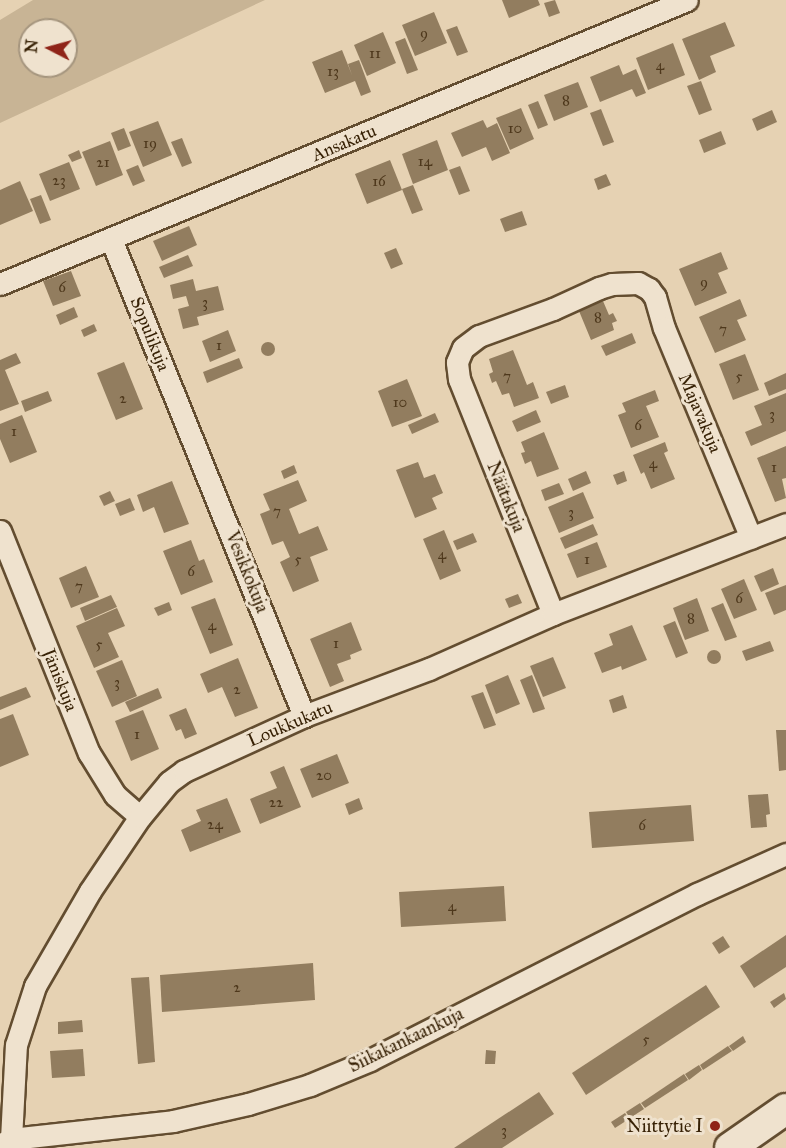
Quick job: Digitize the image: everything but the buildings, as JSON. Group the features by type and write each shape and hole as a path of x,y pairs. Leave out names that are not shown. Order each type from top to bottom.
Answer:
{"street":[{"name":"Ansakatu","path":"0,284 687,0"},
{"name":"Sopulikuja","path":"111,239 189,429"},
{"name":"Majavakuja","path":"459,379 458,355 479,336 612,284 638,283 649,289 659,307 664,328 751,538"},
{"name":"Näätakuja","path":"459,379 553,614"},
{"name":"Vesikkokuja","path":"189,429 304,716"},
{"name":"Loukkukatu","path":"6,1142 16,1045 35,986 62,937 140,816 159,792 184,771 304,716 429,669 553,614 786,524"},
{"name":"Jäniskuja","path":"0,531 89,753 115,795 140,816"},
{"name":"Siikakankaankuja","path":"6,1142 173,1121 248,1104 310,1085 370,1060 697,894 786,854"},
{"path":"730,1148 784,1114"}],"shaded area":[{"path":"33,0 265,0 0,123 0,20"}],"place":[{"name":"Niittytie I","path":"715,1126"}]}
